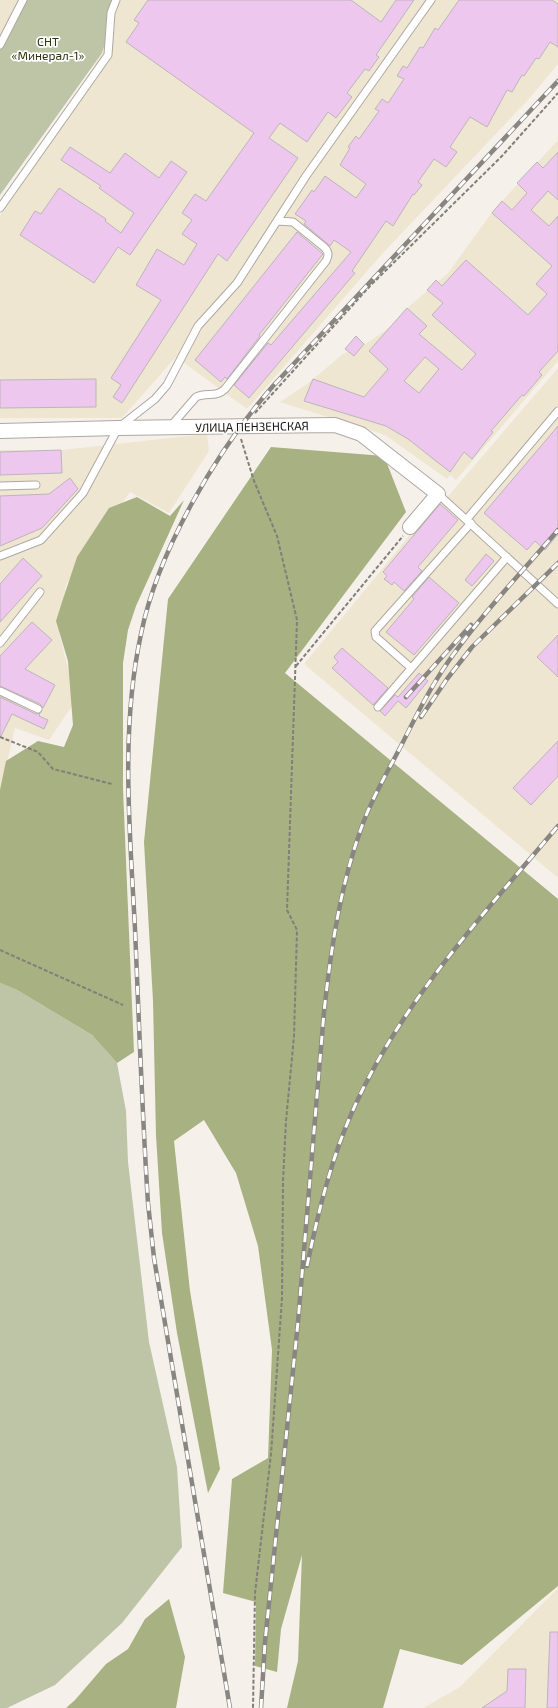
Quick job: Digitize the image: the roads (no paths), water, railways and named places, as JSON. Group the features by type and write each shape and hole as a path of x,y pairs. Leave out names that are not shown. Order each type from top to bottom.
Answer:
{"street":[{"name":"УЛИЦА ПЕНЗЕНСКАЯ","path":"0,431 326,425 344,427 361,434 438,494"},
{"path":"410,527 438,494"}],"lane":[{"path":"0,45 23,0"},
{"path":"0,208 108,55 111,13 116,0"},
{"path":"0,556 41,540 83,493 118,428 155,399 168,385 198,326 237,283 306,176 431,0"},
{"path":"170,427 196,397 201,395 217,395 225,389 329,256 328,251 324,247 293,222 277,222"},
{"path":"410,667 376,637 375,631 469,521 558,411"},
{"path":"0,486 36,485"},
{"path":"438,494 558,604"},
{"path":"378,707 410,667 507,557"},
{"path":"0,643 40,592"},
{"path":"0,691 38,709"}],"railway":[{"path":"230,1708 154,1258 148,1203 128,781 130,707 141,634 149,602 175,535 211,470 252,412 273,386 558,81"},
{"path":"261,1708 265,1642 298,1322 324,1012 333,941 342,895 354,849 370,805 435,682 473,628 558,530"},
{"path":"421,717 447,679 472,647 558,563"},
{"path":"406,697 471,625"},
{"path":"307,1266 321,1206 338,1148 353,1110 373,1070 419,996 445,961 558,826"}],"park label":[{"name":"СНТ «Минерал-1»","path":"48,48"}]}
